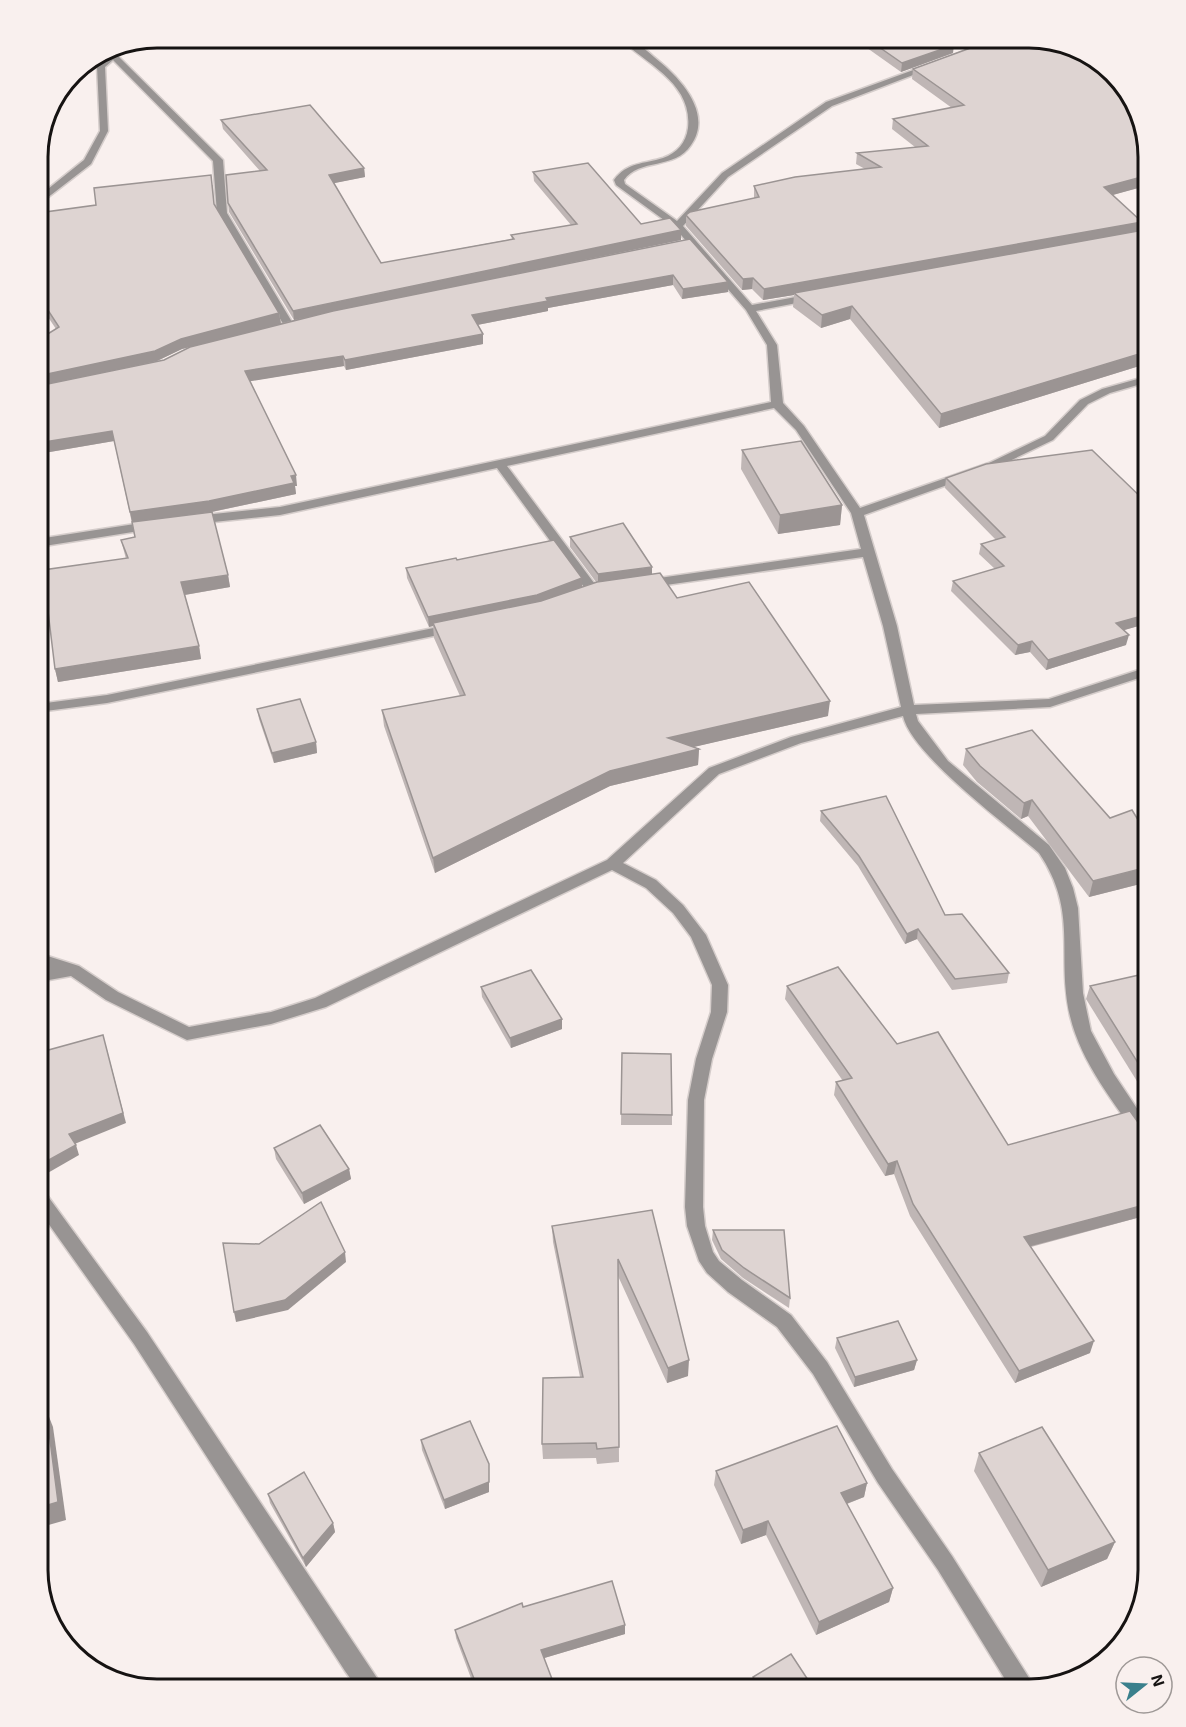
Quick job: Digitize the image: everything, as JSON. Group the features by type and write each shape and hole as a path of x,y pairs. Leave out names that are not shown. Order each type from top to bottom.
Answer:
{"street":[{"path":"636,48 662,67 685,93 693,111 691,136 689,143 671,158 622,173 619,180 621,185 678,226 687,243 750,309 772,345 777,404 800,428 857,513 890,626 911,722 943,764 1044,849 1057,865 1066,884 1072,914 1072,961 1078,1017 1097,1060 1138,1122"},
{"path":"946,61 968,53 972,48"},
{"path":"114,56 218,160 222,213 295,326 278,330"},
{"path":"48,194 88,162 104,131 101,66 103,62"},
{"path":"678,226 725,175 829,104 934,65"},
{"path":"750,309 821,296"},
{"path":"857,513 993,465 1049,438 1084,402 1106,391 1138,382"},
{"path":"48,541 175,522 280,511 777,404"},
{"path":"499,463 595,592"},
{"path":"629,586 869,552"},
{"path":"48,707 107,699 471,624"},
{"path":"48,962 73,970 112,996 187,1034 271,1018 320,1003 612,864 714,771 796,740 907,710 1050,703 1138,675"},
{"path":"612,864 651,884 678,909 698,934 720,985 719,1012 704,1059 696,1100 694,1207 696,1226 705,1255 714,1267 735,1286 784,1321 820,1368 885,1476 945,1563 1017,1679"},
{"path":"48,974 73,970"},
{"path":"48,1209 132,1324 233,1482 364,1679"}],"building":[{"path":"880,48 945,48 902,63"},
{"path":"970,48 1036,48 1071,56 1084,63 1106,80 1130,115 1137,143 1138,178 1104,187 1138,218 1138,223 764,289 753,278 743,279 686,215 690,212 759,197 754,186 795,177 881,167 857,153 928,146 893,119 964,105 913,69"},
{"path":"310,105 364,168 329,175 381,263 514,239 511,235 577,224 533,172 588,163 641,224 670,218 681,230 293,311 228,203 226,175 267,170 221,120"},
{"path":"211,175 214,204 279,313 181,339 155,351 48,374 48,334 59,327 48,310 48,212 96,205 94,188"},
{"path":"1138,231 1138,354 941,414 852,306 822,315 794,293"},
{"path":"690,239 728,282 683,289 673,275 546,298 548,301 472,315 483,334 345,360 343,356 245,371 296,475 291,476 294,483 209,501 130,512 112,431 48,441 48,384 164,360 190,347 333,311"},
{"path":"801,441 842,505 780,515 742,450"},
{"path":"1092,450 1138,494 1138,617 1116,623 1129,635 1048,660 1032,641 1018,645 953,581 1004,566 981,544 1005,537 946,478 986,464"},
{"path":"212,512 228,575 181,582 199,646 55,669 48,611 48,569 128,558 121,540 135,537 132,522"},
{"path":"623,523 652,567 598,574 570,537"},
{"path":"554,540 582,578 537,595 428,617 406,568 456,558 457,560"},
{"path":"660,573 677,598 749,582 830,701 668,738 699,749 610,771 433,858 382,710 465,695 433,623 541,601 597,582"},
{"path":"300,699 316,742 272,753 257,709"},
{"path":"1032,730 1110,818 1132,810 1138,820 1138,870 1093,881 1032,800 1024,803 980,766 966,749"},
{"path":"886,796 945,915 962,914 1009,973 955,979 918,929 907,934 859,856 821,811"},
{"path":"838,967 897,1044 938,1032 1008,1145 1130,1111 1138,1122 1138,1207 1024,1237 1094,1341 1019,1371 913,1204 897,1161 888,1164 836,1082 852,1078 787,986"},
{"path":"531,970 562,1019 510,1038 481,987"},
{"path":"1138,975 1138,1063 1090,986"},
{"path":"103,1035 123,1113 69,1134 76,1145 48,1160 48,1050"},
{"path":"622,1053 671,1054 672,1115 621,1114"},
{"path":"320,1125 349,1169 302,1193 274,1148"},
{"path":"321,1202 345,1252 285,1300 234,1312 223,1243 259,1244"},
{"path":"652,1210 689,1360 668,1368 618,1259 619,1447 597,1449 596,1443 542,1444 543,1378 583,1377 552,1226"},
{"path":"713,1230 784,1230 790,1298 744,1268 722,1250"},
{"path":"898,1321 917,1360 855,1377 837,1338"},
{"path":"470,1421 489,1464 489,1482 444,1500 421,1440"},
{"path":"48,1424 58,1502 48,1505"},
{"path":"837,1426 867,1483 841,1493 893,1588 819,1622 768,1521 743,1530 716,1471"},
{"path":"1042,1427 1115,1542 1048,1570 979,1453"},
{"path":"304,1472 333,1523 303,1558 268,1494"},
{"path":"612,1581 625,1625 541,1650 552,1679 474,1679 455,1630 522,1603 523,1607"},
{"path":"791,1654 807,1679 754,1679 753,1677"}]}
